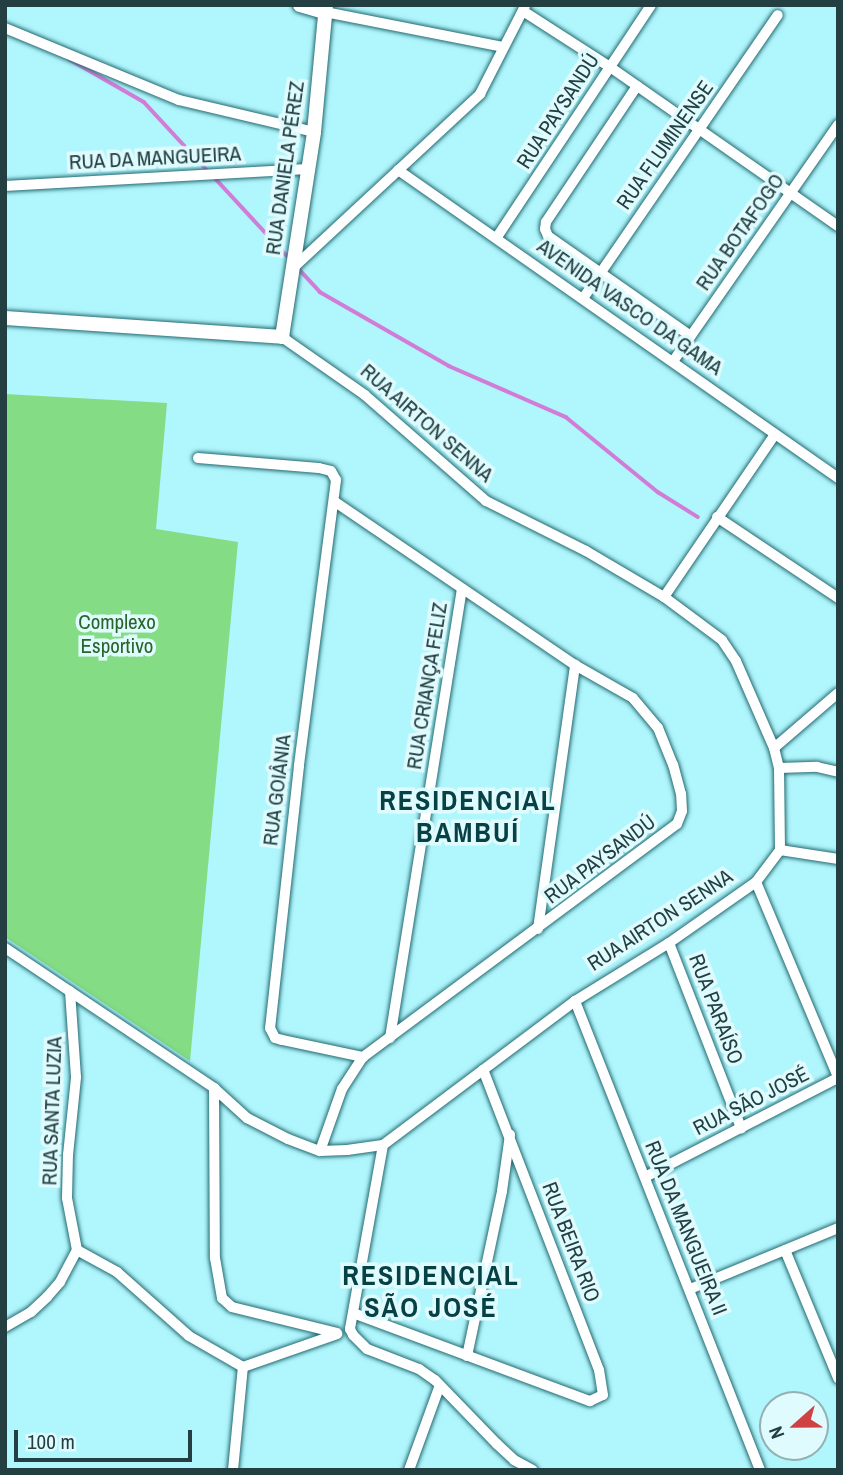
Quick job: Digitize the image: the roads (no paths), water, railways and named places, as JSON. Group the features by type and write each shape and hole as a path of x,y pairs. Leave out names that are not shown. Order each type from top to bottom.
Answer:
{"street":[{"path":"300,5 503,47"},
{"name":"RUA PAYSANDÚ","path":"498,237 651,5"},
{"path":"295,264 480,93 493,73 503,47 524,8 838,226"},
{"name":"RUA DANIELA PÉREZ","path":"282,337 314,132 325,9"},
{"name":"RUA FLUMINENSE","path":"584,297 778,15"},
{"path":"5,28 65,50 160,94 314,132"},
{"path":"637,86 546,222 548,236 691,336"},
{"name":"RUA BOTAFOGO","path":"674,360 838,125"},
{"name":"RUA DA MANGUEIRA","path":"5,186 307,169"},
{"name":"AVENIDA VASCO DA GAMA","path":"398,170 584,297 838,478"},
{"path":"5,317 282,337"},
{"name":"RUA AIRTON SENNA","path":"282,337 365,395 486,501 586,551 664,597 722,640 736,661 774,748 779,768 780,850 756,882 669,943 575,1000 383,1145"},
{"path":"664,597 775,434"},
{"name":"RUA GOIÂNIA","path":"198,458 319,468 334,475 335,502 299,766 270,1028 275,1038 363,1057"},
{"name":"RUA PAYSANDÚ","path":"320,1151 342,1089 363,1057 677,824 682,811 681,794 673,765 648,713 633,698 575,665 335,502"},
{"path":"717,517 838,598"},
{"name":"RUA CRIANÇA FELIZ","path":"390,1038 462,589"},
{"path":"538,929 575,665"},
{"path":"774,748 838,692"},
{"path":"779,768 817,767 838,772"},
{"path":"780,850 838,859"},
{"path":"756,882 838,1078"},
{"name":"RUA PARAÍSO","path":"669,943 741,1128"},
{"path":"5,948 214,1088 247,1118 288,1139 320,1151 383,1145 350,1329 358,1344 419,1369 440,1384 512,1465 533,1470"},
{"name":"RUA SANTA LUZIA","path":"70,991 76,1077 68,1155 67,1198 77,1250"},
{"name":"RUA DA MANGUEIRA II","path":"575,1000 760,1470"},
{"name":"RUA BEIRA RIO","path":"467,1356 595,1401 603,1395 604,1387 483,1070"},
{"name":"RUA SÃO JOSÉ","path":"645,1177 838,1078"},
{"path":"214,1088 216,1274 222,1298 232,1307 337,1334"},
{"path":"353,1313 467,1356 502,1191 510,1135"},
{"path":"690,1289 838,1228"},
{"path":"5,1327 31,1312 47,1297 64,1275 77,1250 117,1272 189,1336 243,1367 350,1329"},
{"path":"785,1250 838,1378"},
{"path":"233,1470 243,1367"},
{"path":"409,1470 440,1384"}],"waterway":[{"path":"69,59 144,102 208,171"},
{"path":"214,177 290,259"},
{"path":"297,267 320,292 449,366 566,417 658,492 698,517"}],"district":[{"name":"RESIDENCIAL BAMBUÍ","path":"468,816"},
{"name":"RESIDENCIAL SÃO JOSÉ","path":"431,1291"}],"park label":[{"name":"Complexo Esportivo","path":"117,634"}]}
